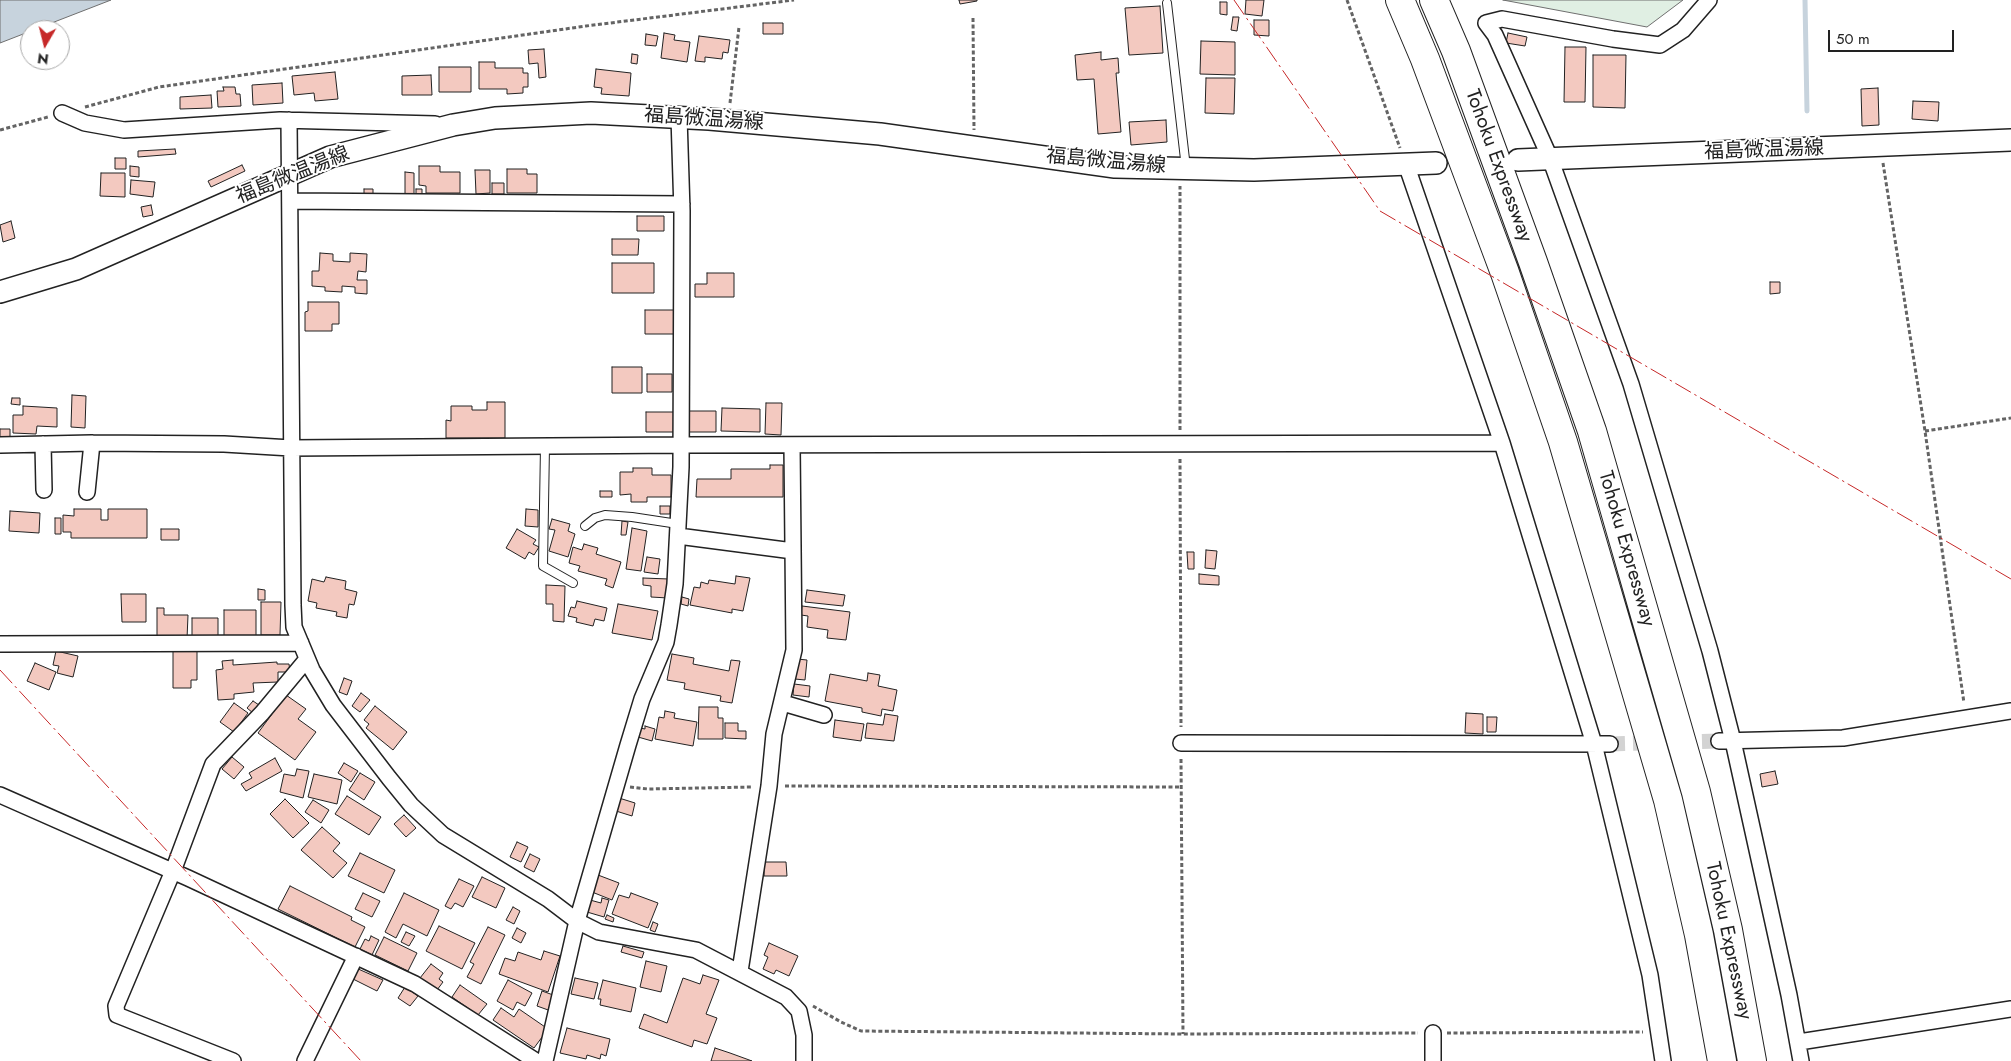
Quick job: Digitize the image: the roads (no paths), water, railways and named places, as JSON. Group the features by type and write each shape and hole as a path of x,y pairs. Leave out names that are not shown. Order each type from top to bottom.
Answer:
{"highway":[{"name":"Tohoku Expressway","path":"1400,0 1425,60 1505,273 1563,442 1618,622 1668,800 1699,935 1722,1061"},
{"name":"Tohoku Expressway","path":"1434,0 1456,51 1592,431 1646,614 1700,811 1728,930 1752,1061"}],"main road":[{"name":"福島微温湯線","path":"0,292 76,269 330,158 453,125 495,118 591,113 728,121 880,134 1115,166 1254,170 1436,163"},
{"name":"福島微温湯線","path":"1518,160 2011,140"}],"street":[{"path":"1709,0 1683,30 1660,45 1613,39 1502,19 1486,23 1495,35 1550,158 1631,384 1710,650 1726,741 1799,1042 1801,1061"},
{"path":"62,113 85,123 124,130 288,120 453,125"},
{"path":"545,1061 577,921 642,699 666,642 675,584 681,445 682,204 680,118"},
{"path":"288,120 290,175 292,605 294,627 307,659 333,705 411,804 443,835 548,899 577,921 599,932 696,950 740,971 786,997 799,1011 804,1035 804,1061"},
{"path":"1406,164 1502,443 1594,744 1650,975 1663,1061"},
{"path":"290,200 682,204"},
{"path":"0,445 92,443 224,444 291,448 1502,443"},
{"path":"87,492 92,443"},
{"path":"43,444 44,490"},
{"path":"740,971 769,786 774,734 794,650 792,445"},
{"path":"678,530 793,551"},
{"path":"0,644 300,643"},
{"path":"233,1061 118,1015 116,1006 172,871 213,764 262,713 307,659"},
{"path":"782,703 824,715"},
{"path":"1726,741 1843,738 2011,712"},
{"path":"1181,743 1610,744"},
{"path":"0,795 172,871 416,984 536,1061"},
{"path":"305,1061 356,956"},
{"path":"1799,1042 2011,1009"},
{"path":"1433,1033 1433,1061"}],"lane":[{"path":"1167,3 1183,168"},
{"path":"545,446 543,566 573,583"},
{"path":"584,526 595,518 605,515 632,517 678,530"}],"waterway":[{"path":"1805,0 1807,111"}],"tunnel":[{"path":"1610,744 1719,741"}]}
